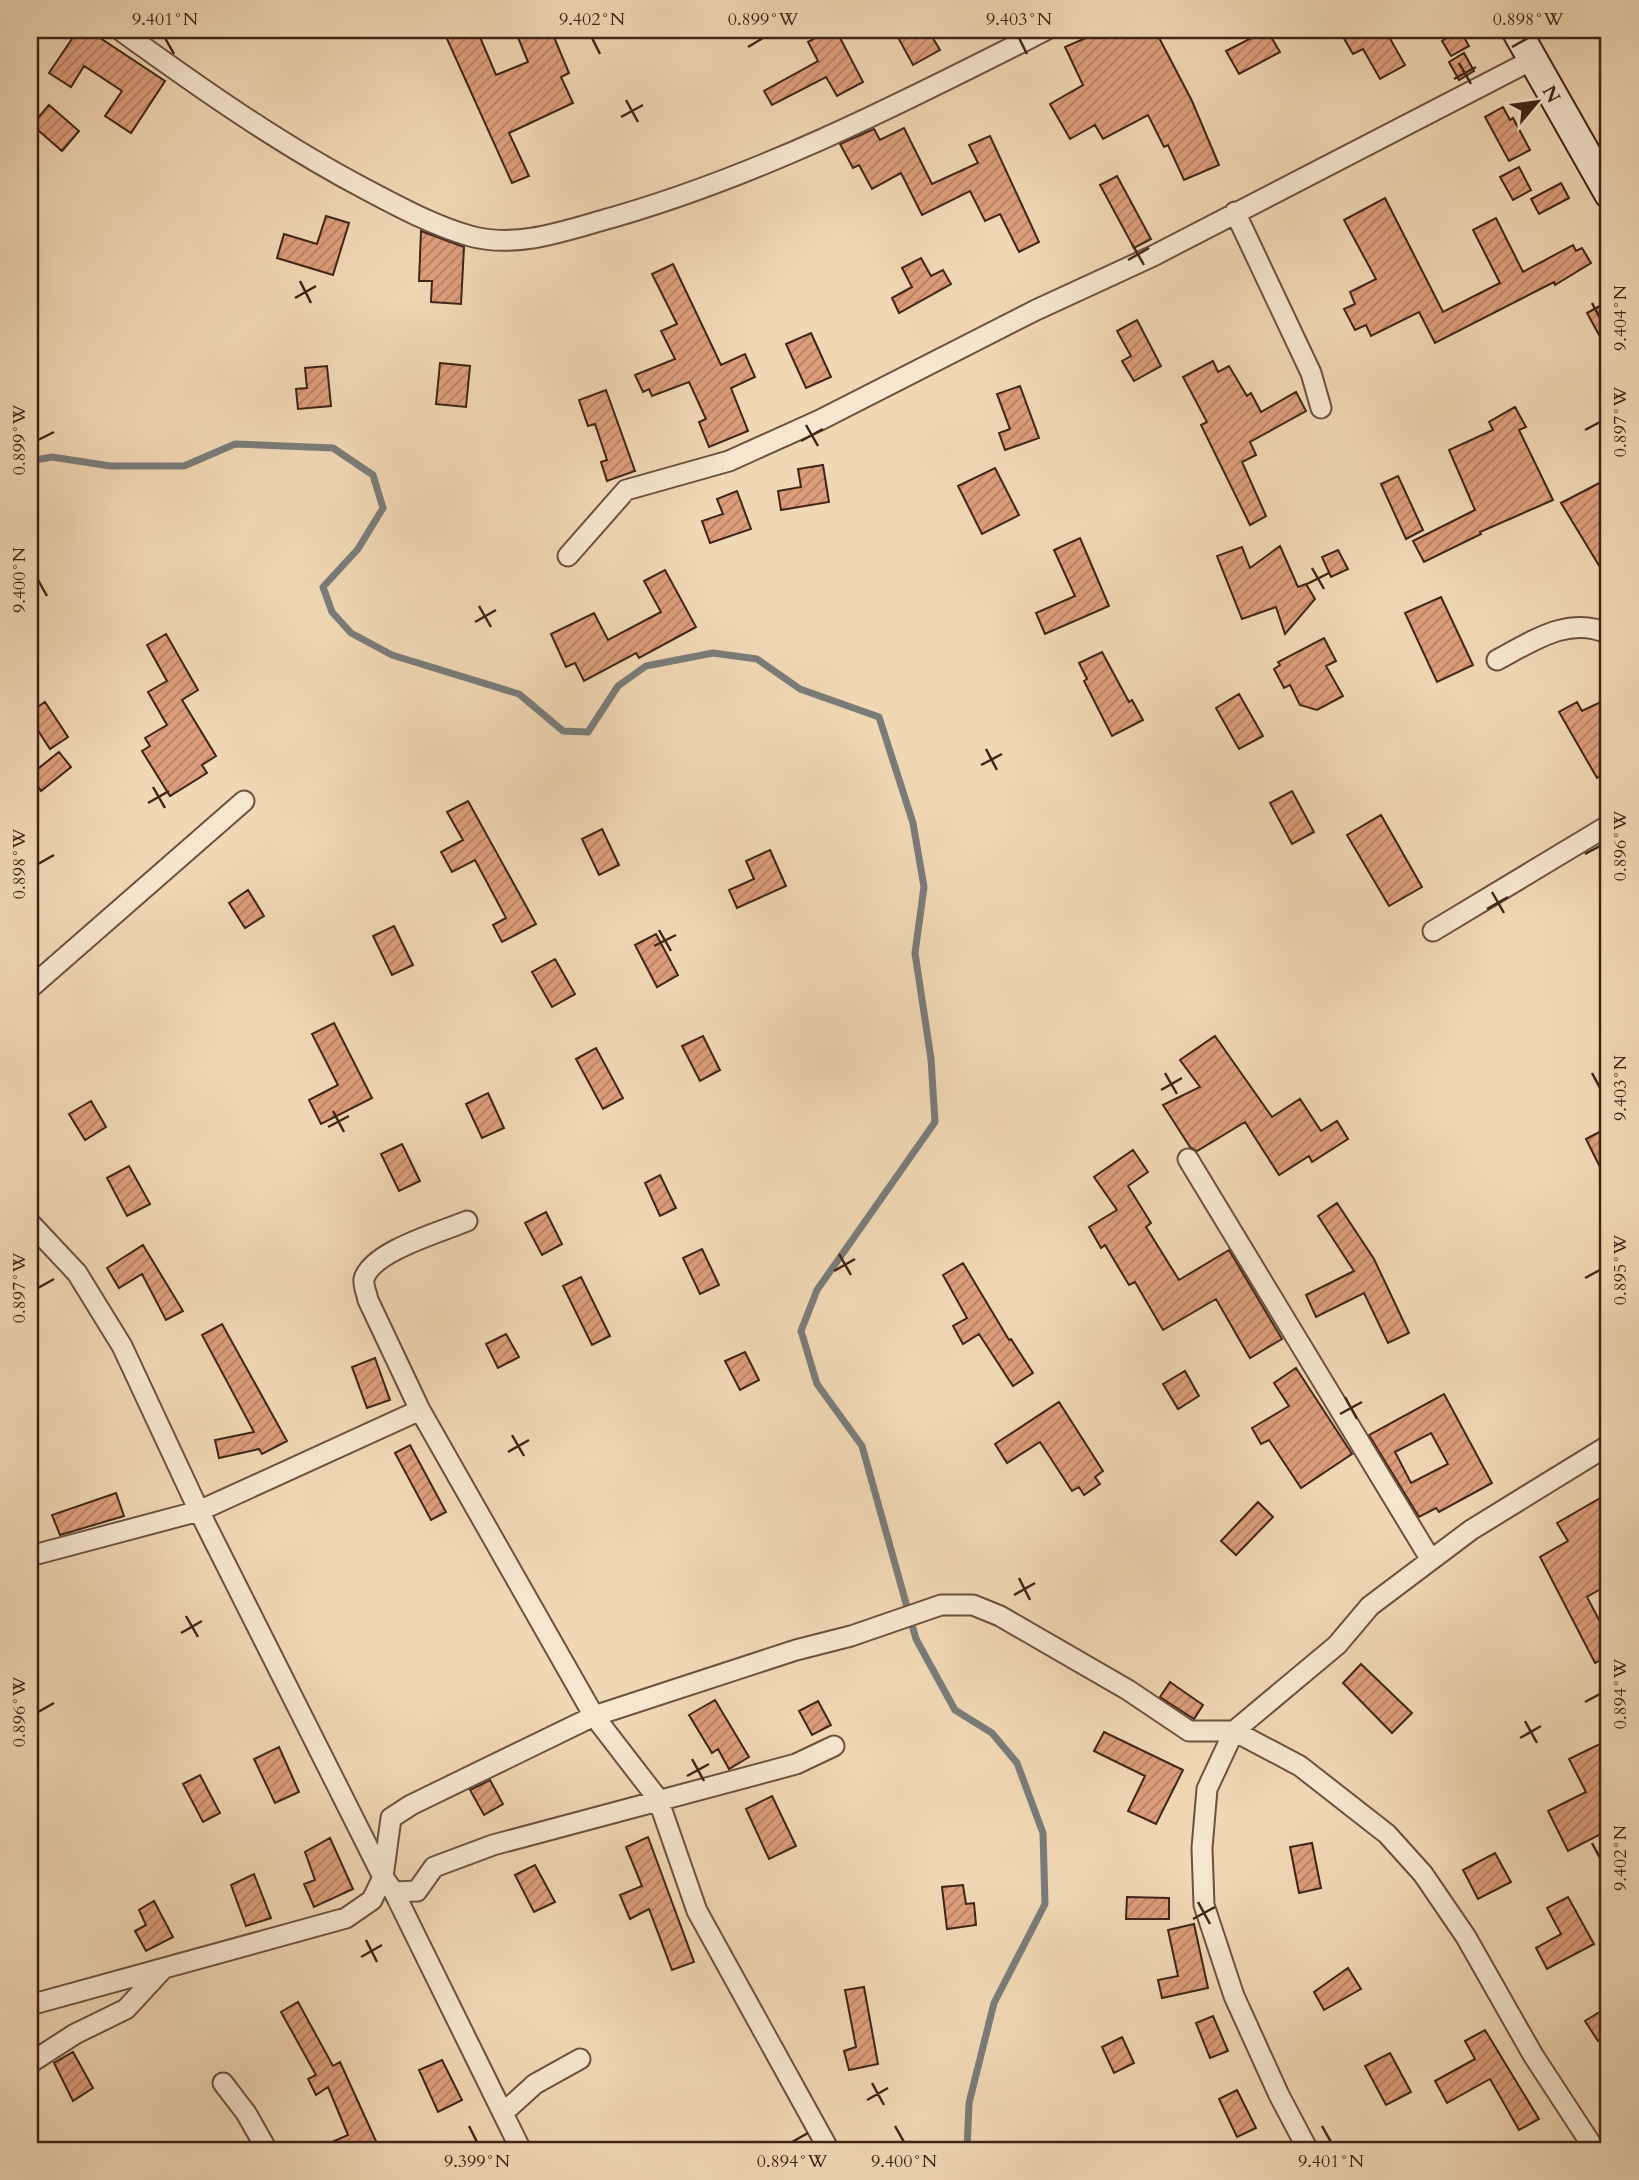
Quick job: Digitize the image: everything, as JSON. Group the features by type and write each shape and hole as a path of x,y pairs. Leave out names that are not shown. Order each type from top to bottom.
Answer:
{"main road":[{"path":"1516,30 1609,194"}],"street":[{"path":"120,30 209,94 314,161 408,212 472,237 535,239 663,204 773,161 909,99 1046,30"},
{"path":"568,556 626,490 729,461 763,446 1036,310 1153,256 1534,59"},
{"path":"1235,212 1311,373 1321,408"},
{"path":"1497,660 1550,632 1578,626 1609,634"},
{"path":"30,988 244,801"},
{"path":"1433,931 1609,825"},
{"path":"1188,1159 1431,1560"},
{"path":"467,1221 384,1255 369,1267 363,1282 420,1410 594,1716 658,1799 697,1911 829,2150"},
{"path":"30,1223 77,1273 121,1346 199,1511 521,2150"},
{"path":"30,1556 199,1511 420,1410"},
{"path":"1308,2150 1279,2095 1234,1996 1204,1905 1202,1848 1208,1789 1234,1731 1337,1645 1370,1606 1481,1524 1609,1445"},
{"path":"30,2005 346,1917 372,1900 388,1885 391,1818 411,1805 594,1716 941,1605 973,1605 1000,1616 1128,1690 1189,1731 1234,1731 1300,1766 1387,1834 1423,1874 1466,1937 1533,2055 1595,2150"},
{"path":"388,1885 417,1891 433,1867 493,1845 796,1764 834,1746"},
{"path":"30,2063 75,2034 126,2009 164,1968"},
{"path":"503,2113 535,2084 580,2059"},
{"path":"223,2083 246,2113 267,2150"}],"building":[{"path":"78,30 88,30 165,81 131,133 105,116 122,91 84,66 71,87 49,73"},
{"path":"443,30 477,30 496,75 528,62 515,30 551,30 569,73 561,77 573,103 509,133 529,176 512,183"},
{"path":"830,30 836,30 863,82 837,96 826,77 772,105 764,91 818,61 808,42"},
{"path":"894,30 928,30 940,50 913,65"},
{"path":"1104,30 1155,30 1192,101 1219,165 1184,180 1168,145 1164,147 1148,115 1103,139 1095,125 1070,139 1050,104 1083,85 1065,47"},
{"path":"1267,30 1280,52 1239,74 1226,51"},
{"path":"1339,30 1397,30 1388,35 1405,65 1380,79 1363,49 1353,54"},
{"path":"1460,30 1469,46 1451,56 1442,41"},
{"path":"1464,53 1474,71 1459,80 1449,62"},
{"path":"49,105 79,131 62,151 32,125"},
{"path":"1503,107 1510,120 1513,118 1530,150 1509,161 1485,117"},
{"path":"904,128 932,184 978,163 969,145 990,136 1039,242 1019,252 1000,214 985,221 970,191 922,215 901,173 872,189 859,165 853,168 840,144 874,129 880,140"},
{"path":"1519,167 1531,190 1513,200 1500,177"},
{"path":"1117,176 1151,239 1134,248 1100,185"},
{"path":"1561,183 1569,198 1539,214 1531,199"},
{"path":"1385,198 1443,312 1500,283 1473,230 1496,218 1523,272 1573,245 1576,251 1582,248 1591,263 1555,285 1554,282 1435,343 1419,312 1371,336 1366,325 1355,330 1344,309 1355,304 1350,292 1376,279 1344,220"},
{"path":"326,216 349,223 333,275 277,258 284,234 317,244"},
{"path":"421,231 464,247 461,304 431,302 432,281 419,281"},
{"path":"921,258 931,276 943,270 951,284 899,313 892,298 912,287 902,268"},
{"path":"673,264 721,365 745,354 755,377 731,388 748,431 709,447 699,422 706,419 689,382 652,396 649,389 643,392 635,375 675,359 661,331 677,324 652,274"},
{"path":"1609,301 1609,353 1587,313"},
{"path":"1137,320 1161,366 1134,381 1122,361 1131,356 1117,331"},
{"path":"811,333 831,377 806,388 786,344"},
{"path":"1213,361 1218,372 1229,366 1247,396 1251,393 1261,412 1296,392 1306,411 1250,442 1256,455 1242,462 1266,516 1250,525 1201,425 1207,422 1183,377"},
{"path":"440,363 470,366 466,407 436,404"},
{"path":"327,366 331,406 298,409 296,389 307,388 305,368"},
{"path":"1020,386 1039,438 1005,450 999,433 1010,429 997,394"},
{"path":"606,390 635,471 607,481 601,462 607,460 595,424 588,426 579,400"},
{"path":"1515,407 1526,427 1519,430 1553,500 1480,532 1481,534 1424,562 1413,541 1475,510 1449,450 1493,430 1489,422"},
{"path":"823,465 829,502 781,510 778,491 801,487 798,469"},
{"path":"995,468 1019,515 982,534 958,486"},
{"path":"1398,476 1423,530 1406,539 1381,484"},
{"path":"1609,478 1609,582 1561,503"},
{"path":"737,491 751,529 710,543 702,521 723,514 717,499"},
{"path":"1080,538 1109,606 1045,634 1036,613 1075,596 1054,550"},
{"path":"1280,546 1298,587 1306,584 1315,599 1285,634 1276,607 1242,619 1217,556 1242,547 1250,568"},
{"path":"1338,550 1348,569 1331,577 1322,557"},
{"path":"665,570 696,627 639,658 636,653 584,681 575,663 566,667 551,634 594,613 608,640 661,612 644,581"},
{"path":"1441,597 1473,665 1437,682 1405,613"},
{"path":"166,634 198,690 182,700 216,756 202,765 207,773 170,796 142,751 150,746 145,738 167,725 148,692 167,681 147,645"},
{"path":"1324,638 1336,661 1326,666 1343,696 1317,710 1300,705 1290,685 1284,688 1274,669 1280,665 1278,662"},
{"path":"1102,652 1129,702 1132,700 1143,720 1112,736 1084,681 1087,679 1079,663"},
{"path":"1239,694 1263,736 1239,749 1216,708"},
{"path":"1609,698 1609,771 1597,778 1559,712 1577,702 1582,711"},
{"path":"45,702 68,737 50,749 30,718 30,712"},
{"path":"59,752 71,767 41,791 30,775"},
{"path":"1292,791 1314,832 1292,844 1270,803"},
{"path":"468,801 536,924 502,942 493,925 506,918 475,860 452,872 441,852 463,840 447,812"},
{"path":"1381,815 1422,887 1389,906 1347,835"},
{"path":"602,829 619,865 599,875 582,839"},
{"path":"770,850 786,886 737,908 729,890 754,879 746,861"},
{"path":"248,890 264,916 245,928 229,903"},
{"path":"394,926 413,965 392,975 373,936"},
{"path":"656,934 678,975 657,987 635,945"},
{"path":"555,959 575,994 552,1007 532,972"},
{"path":"334,1023 372,1098 321,1124 309,1100 338,1085 312,1034"},
{"path":"703,1036 720,1070 700,1081 682,1046"},
{"path":"1215,1036 1272,1117 1300,1099 1321,1131 1337,1121 1348,1139 1312,1162 1309,1156 1279,1175 1245,1122 1197,1151 1190,1147 1163,1105 1200,1087 1180,1060"},
{"path":"596,1048 623,1098 603,1109 576,1059"},
{"path":"488,1093 504,1128 482,1138 466,1104"},
{"path":"91,1101 106,1127 85,1140 69,1114"},
{"path":"1609,1127 1609,1185 1586,1139"},
{"path":"402,1144 420,1181 399,1191 381,1154"},
{"path":"1133,1150 1148,1172 1128,1186 1151,1223 1146,1227 1179,1280 1229,1250 1282,1339 1250,1358 1216,1299 1163,1330 1135,1282 1129,1285 1105,1245 1101,1248 1089,1227 1117,1210 1094,1177"},
{"path":"129,1166 150,1204 127,1216 107,1178"},
{"path":"660,1175 676,1208 660,1216 645,1183"},
{"path":"1337,1203 1374,1259 1409,1333 1388,1343 1364,1293 1316,1317 1306,1295 1354,1271 1318,1216"},
{"path":"546,1212 562,1244 542,1255 525,1223"},
{"path":"143,1245 183,1311 166,1320 142,1274 119,1288 107,1268"},
{"path":"702,1249 719,1285 700,1294 683,1258"},
{"path":"963,1263 1009,1340 1011,1339 1033,1373 1013,1386 979,1334 963,1344 953,1326 967,1318 943,1275"},
{"path":"581,1277 610,1336 592,1345 563,1286"},
{"path":"222,1324 287,1441 262,1454 259,1449 219,1458 215,1440 254,1432 202,1335"},
{"path":"506,1334 519,1357 498,1368 486,1344"},
{"path":"745,1352 759,1380 740,1390 725,1361"},
{"path":"375,1358 390,1400 367,1408 352,1367"},
{"path":"1296,1368 1352,1454 1301,1488 1269,1440 1261,1444 1252,1428 1289,1406 1274,1383"},
{"path":"1185,1371 1199,1396 1178,1409 1163,1384"},
{"path":"1444,1394 1492,1483 1439,1512 1436,1508 1419,1517 1369,1435","holes":["1431,1433 1448,1464 1411,1483 1395,1452"]},
{"path":"1059,1402 1103,1471 1095,1477 1100,1484 1084,1495 1079,1487 1072,1491 1040,1442 1007,1463 995,1444"},
{"path":"410,1445 446,1512 431,1520 395,1453"},
{"path":"116,1493 124,1516 60,1535 52,1515"},
{"path":"1609,1493 1609,1584 1587,1597 1609,1639 1609,1656 1595,1663 1540,1557 1568,1541 1557,1523"},
{"path":"1258,1502 1273,1517 1236,1555 1221,1541"},
{"path":"1361,1664 1412,1713 1392,1733 1343,1683"},
{"path":"1170,1682 1203,1705 1194,1719 1160,1697"},
{"path":"715,1700 749,1757 729,1769 718,1749 712,1753 689,1715"},
{"path":"818,1701 831,1725 812,1735 799,1711"},
{"path":"1104,1732 1183,1770 1156,1824 1128,1811 1145,1776 1094,1751"},
{"path":"1604,1742 1609,1753 1609,1830 1568,1851 1548,1811 1586,1792 1569,1759"},
{"path":"279,1747 299,1792 275,1803 254,1759"},
{"path":"200,1775 220,1813 203,1822 183,1784"},
{"path":"490,1780 503,1804 484,1815 470,1790"},
{"path":"772,1796 796,1846 769,1859 746,1809"},
{"path":"648,1837 694,1962 672,1970 649,1909 630,1919 620,1895 642,1886 626,1847"},
{"path":"330,1838 353,1889 314,1907 304,1884 315,1880 305,1852"},
{"path":"1312,1843 1321,1888 1299,1893 1290,1847"},
{"path":"1495,1853 1511,1882 1478,1899 1463,1870"},
{"path":"535,1865 555,1902 534,1912 515,1875"},
{"path":"254,1874 271,1918 246,1926 231,1885"},
{"path":"963,1885 966,1904 974,1903 976,1925 947,1929 942,1887"},
{"path":"1127,1897 1169,1898 1169,1919 1126,1919"},
{"path":"1568,1897 1594,1944 1547,1969 1536,1948 1561,1934 1547,1908"},
{"path":"154,1901 173,1937 146,1951 135,1931 146,1925 139,1910"},
{"path":"1194,1924 1208,1988 1162,1998 1158,1980 1178,1976 1168,1930"},
{"path":"1348,1968 1361,1989 1324,2010 1314,1992"},
{"path":"864,1987 878,2064 849,2070 844,2051 856,2047 845,1990"},
{"path":"298,2002 333,2066 340,2062 380,2150 314,2150 348,2135 328,2087 316,2095 308,2079 316,2075 281,2012"},
{"path":"1609,2006 1609,2033 1598,2041 1585,2021"},
{"path":"1213,2016 1228,2051 1210,2058 1196,2023"},
{"path":"1485,2030 1539,2119 1519,2130 1490,2079 1447,2103 1435,2081 1475,2059 1465,2041"},
{"path":"1122,2037 1134,2063 1114,2073 1102,2047"},
{"path":"73,2052 93,2088 73,2101 54,2063"},
{"path":"1390,2053 1411,2092 1386,2105 1365,2066"},
{"path":"442,2060 462,2100 438,2112 419,2070"},
{"path":"1237,2090 1256,2128 1237,2137 1219,2099"}],"waterway":[{"path":"30,461 52,457 110,466 184,466 235,444 333,448 373,475 383,508 358,549 323,587 332,612 351,633 392,655 519,694 563,731 588,732 618,686 646,666 713,653 757,659 800,689 879,717 913,823 924,887 915,953 931,1059 935,1122 817,1290 801,1331 817,1384 862,1446 916,1639 955,1710 992,1733 1017,1763 1043,1833 1045,1904 994,2003 969,2103 967,2150"}]}
